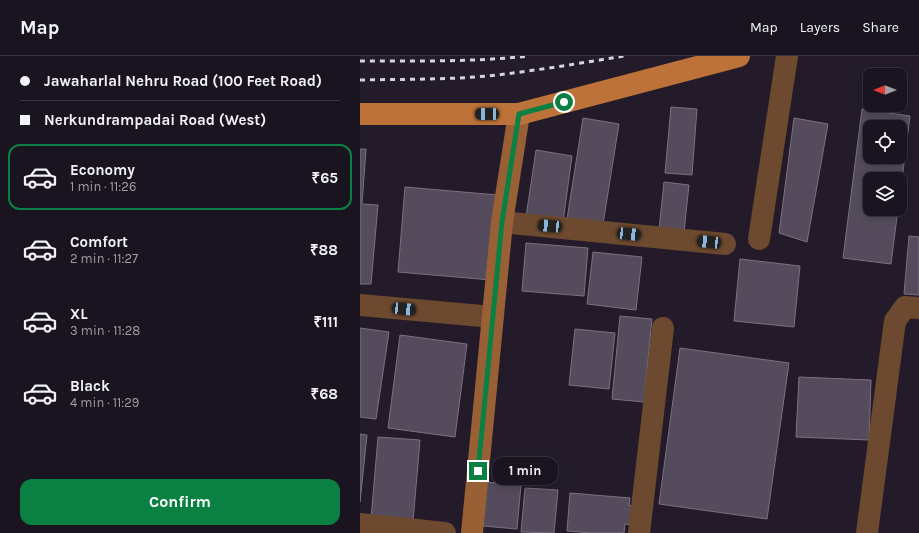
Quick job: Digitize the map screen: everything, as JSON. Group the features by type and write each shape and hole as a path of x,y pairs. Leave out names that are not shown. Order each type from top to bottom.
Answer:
{"main road":[{"path":"360,114 519,114 739,56"}],"street":[{"path":"759,239 787,56"},
{"path":"472,533 502,222 519,114"},
{"path":"502,222 725,244"},
{"path":"360,304 493,317"},
{"path":"867,533 895,321 905,307 919,308"},
{"path":"639,533 663,328"},
{"path":"360,524 445,533"}],"building":[{"path":"671,107 697,109 692,175 665,173"},
{"path":"862,109 863,112 883,112 910,116 907,140 907,120 863,120 863,164 904,164 903,172 863,172 863,216 897,216 891,264 843,258"},
{"path":"583,118 619,124 603,224 567,219"},
{"path":"794,118 828,124 807,242 779,233"},
{"path":"360,149 366,149 362,204 378,205 371,284 360,284"},
{"path":"536,150 572,156 563,222 526,217"},
{"path":"664,182 689,185 684,232 659,230"},
{"path":"405,187 498,195 491,280 398,272"},
{"path":"909,236 919,237 919,295 904,294"},
{"path":"526,243 588,248 584,296 522,291"},
{"path":"593,252 642,257 636,310 587,304"},
{"path":"740,259 800,266 794,327 734,321"},
{"path":"620,316 652,319 644,402 612,399"},
{"path":"360,328 389,332 376,419 360,417"},
{"path":"575,329 615,333 609,389 569,385"},
{"path":"400,335 467,344 455,437 388,428"},
{"path":"680,348 789,363 767,519 659,504"},
{"path":"799,377 871,380 869,440 796,437"},
{"path":"360,434 367,435 360,502"},
{"path":"378,437 420,440 413,522 371,518"},
{"path":"486,482 521,485 517,529 483,526"},
{"path":"525,488 558,490 554,533 521,532"},
{"path":"570,493 630,498 629,505 633,506 631,525 625,524 624,533 567,531"}],"railway":[{"path":"360,61 466,60 529,56"},
{"path":"360,80 480,77 545,69 624,56"}],"route":[{"path":"478,471 502,222 519,114 564,102"}]}
